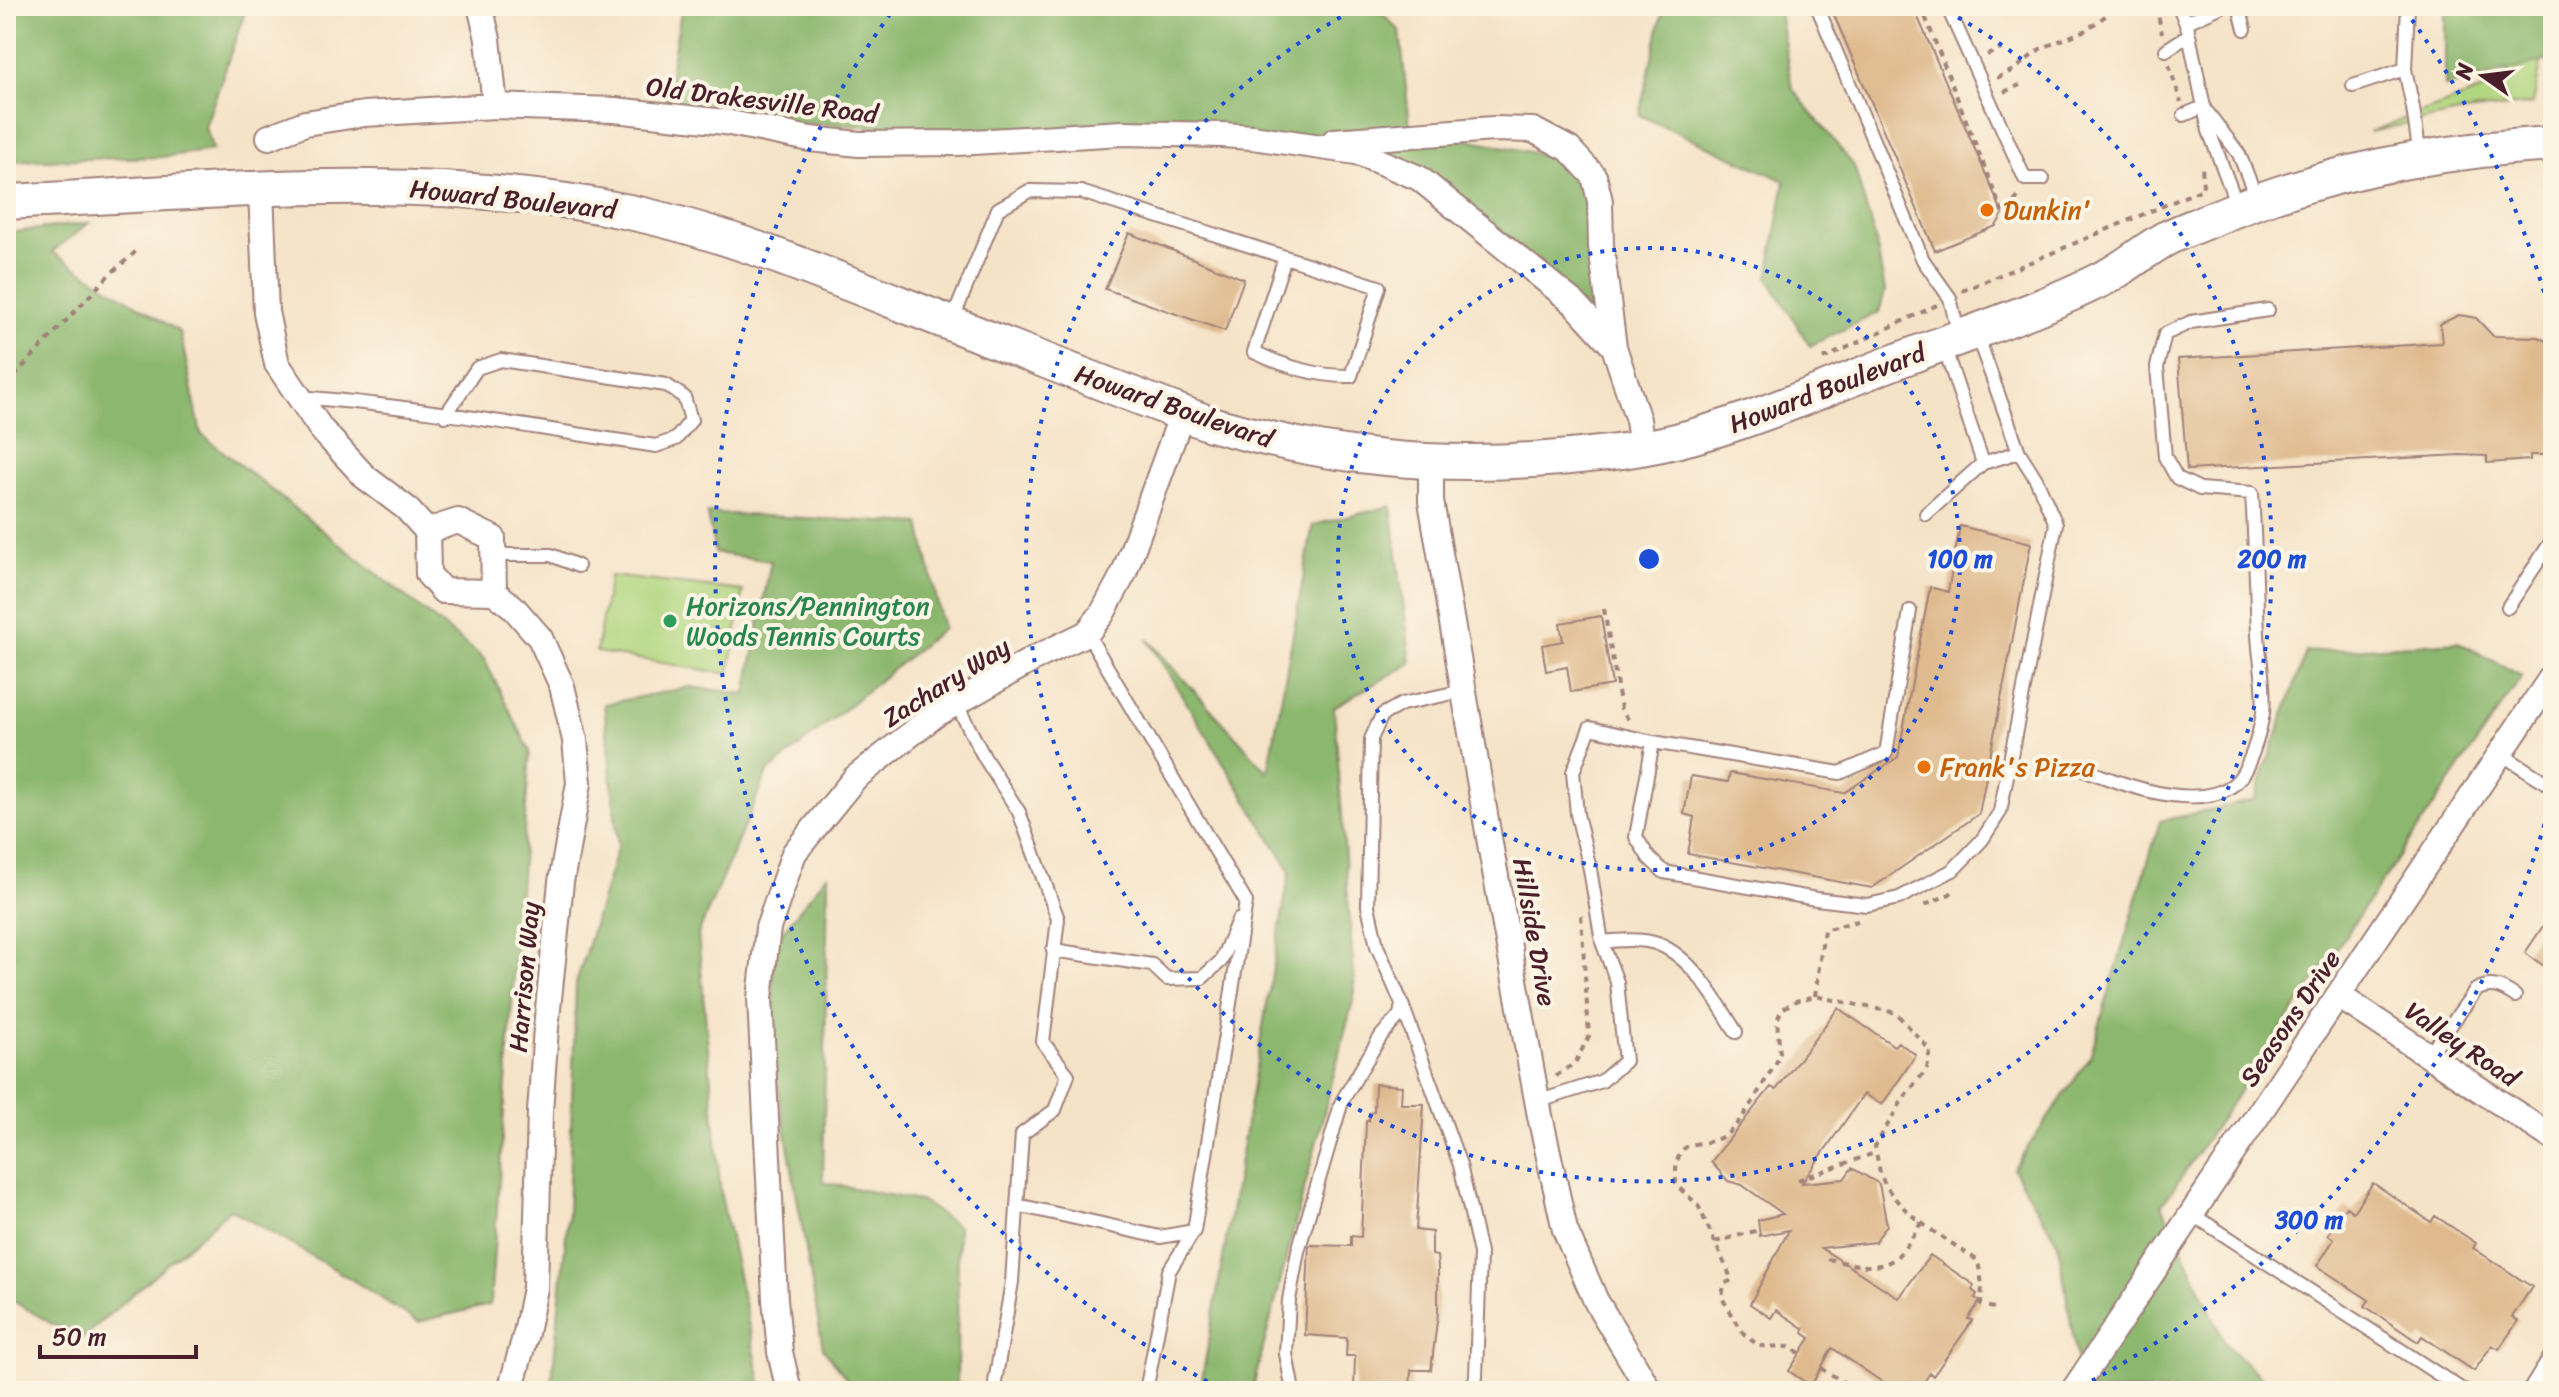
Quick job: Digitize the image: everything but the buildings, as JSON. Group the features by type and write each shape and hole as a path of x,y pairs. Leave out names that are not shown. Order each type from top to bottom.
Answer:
{"main road":[{"name":"Howard Boulevard","path":"6,202 349,185 467,188 547,197 630,212 744,244 1211,424 1344,455 1431,463 1522,462 1642,448 1725,427 1836,387 2106,277 2166,239 2248,204 2340,175 2484,147 2553,144"}],"street":[{"path":"480,6 488,39 495,106"},
{"name":"Old Drakesville Road","path":"269,137 305,123 364,114 495,106 647,114 725,122 810,139 859,144 957,143 1122,133 1237,136 1356,152 1419,178 1574,303 1614,347"},
{"name":"Old Drakesville Road","path":"1299,144 1493,129 1533,130 1569,149 1594,176 1600,201 1601,246 1614,347 1638,420 1642,448"},
{"path":"261,190 266,312 277,364 321,429 365,477 406,508 427,531 428,574 443,591 494,592 493,538 458,521 427,531"},
{"path":"1087,633 1102,614 1124,573 1182,414"},
{"name":"Hillside Drive","path":"1431,463 1431,501 1463,691 1537,1102 1565,1230 1596,1301 1650,1391"},
{"name":"Harrison Way","path":"494,592 513,607 540,638 562,686 575,740 579,783 561,882 546,1028 540,1112 535,1288 510,1391"},
{"name":"Zachary Way","path":"789,1391 780,1352 760,998 768,928 794,853 855,778 935,715 1037,657 1087,633"},
{"name":"Seasons Drive","path":"2073,1391 2553,675"},
{"name":"Valley Road","path":"2339,996 2553,1138"}],"lane":[{"path":"1817,6 1923,260 1950,298 1983,463"},
{"path":"1947,6 2025,179 2043,179"},
{"path":"2179,6 2188,28 2203,107 2248,204"},
{"path":"2166,50 2188,28 2222,6"},
{"path":"2239,6 2245,29"},
{"path":"2408,6 2405,69 2420,158"},
{"path":"2353,86 2405,69"},
{"path":"2184,115 2203,107"},
{"path":"2203,107 2239,154 2248,204"},
{"path":"951,324 998,209 1029,191 1081,192 1285,257 1379,287 1351,376 1331,377 1270,360 1254,352 1285,257"},
{"path":"2086,770 2124,785 2176,795 2207,796 2233,785 2249,762 2263,714 2252,493 2200,489 2177,478 2165,457 2157,367 2165,334 2191,322 2268,310"},
{"path":"1653,742 1636,837 1649,858 1664,872 1867,905 1899,898 1953,870 1982,840 2000,812 2056,524 2036,479 1959,338"},
{"path":"299,397 656,446 676,439 691,420 684,397 666,385 501,360 477,368 445,416"},
{"path":"1926,514 1983,463 2019,452"},
{"path":"2508,607 2553,539"},
{"path":"493,555 551,555 578,566"},
{"path":"1537,1102 1602,1081 1625,1061 1617,982 1602,942 1577,814 1573,772 1590,728 1653,742 1840,773 1886,753 1910,611"},
{"path":"1087,633 1246,902 1194,1231 1169,1271 1146,1391"},
{"path":"1463,691 1402,704 1382,715 1371,739 1368,906 1377,946 1402,1004 1460,1165 1480,1253 1476,1377 1470,1391"},
{"path":"956,703 984,757 1019,812 1058,919 1043,1042 1068,1075 1055,1110 1022,1134 1012,1282 995,1382"},
{"path":"2501,754 2553,787"},
{"path":"1053,950 1152,965 1167,979 1202,978 1221,961 1246,902"},
{"path":"1602,942 1656,943 1684,959 1736,1032"},
{"path":"2429,1055 2476,990 2496,986 2515,996"},
{"path":"1293,1391 1286,1354 1289,1300 1298,1251 1342,1101 1381,1036 1400,1015 1402,1004"},
{"path":"1017,1205 1160,1237 1194,1231"},
{"path":"2192,1214 2464,1391"},
{"path":"2529,1391 2553,1352"}],"path":[{"path":"1921,6 2003,214 2020,193 2030,195"},
{"path":"1984,84 2015,69 2040,49 2086,30 2112,11 2143,6"},
{"path":"2156,6 2184,115"},
{"path":"1987,55 2001,49"},
{"path":"2004,92 2020,85"},
{"path":"1836,387 1822,359 1968,287 2203,189 2202,159"},
{"path":"6,385 109,275 140,248"},
{"path":"1815,996 1824,930"},
{"path":"1800,1353 1789,1347 1759,1346 1744,1334 1722,1298 1724,1284 1732,1280 1715,1242 1698,1205 1676,1185 1681,1152 1694,1142 1718,1138 1733,1127 1780,1054 1777,1020 1782,1009 1815,996 1896,1013 1930,1050 1927,1069 1903,1099 1875,1146 1881,1177 1888,1191 1922,1221 1978,1261 1982,1284 1981,1305 1998,1309"},
{"path":"1798,1180 1876,1152"},
{"path":"1828,1259 1864,1267 1881,1265 1904,1253 1922,1221"},
{"path":"1715,1242 1759,1230"},
{"path":"1821,1368 1853,1391"}],"green space":[{"path":"6,6 247,6 205,127 213,150 161,157 6,161"},
{"path":"682,6 1375,6 1400,31 1410,127 1582,163 1596,339 1431,185 1332,147 662,117"},
{"path":"1664,6 1778,6 1792,88 1854,166 1876,243 1885,291 1879,312 1810,346 1768,278 1785,181 1639,115"},
{"path":"2445,6 2553,6 2553,59 2445,87"},
{"path":"2519,6 2552,6 2533,104 2464,112 2369,132 2507,81"},
{"path":"89,223 52,252 180,332 201,434 484,659 530,751 490,1305 418,1322 230,1209 80,1340 6,1297 6,233"},
{"path":"1391,506 1411,663 1334,707 1355,993 1252,1391 1200,1391 1290,870 1147,639 1268,772 1313,525"},
{"path":"707,513 920,524 943,628 767,773 698,934 721,1196 763,1391 551,1391 568,1214 576,984 618,845 604,704 690,687 746,694 771,561 715,553"},
{"name":"Horizons/Pennington Woods Tennis Courts","path":"610,576 743,591 729,674 596,652"},
{"path":"2458,642 2522,676 2162,1205 2226,1345 2276,1391 2094,1391 2081,1385 2058,1243 2013,1169 2090,1057 2160,821 2254,800 2306,652"},
{"path":"828,874 823,1182 923,1202 958,1227 957,1387 960,1391 856,1391 823,1348 773,1058 773,943"}],"place":[{"name":"Dunkin'","path":"1987,210"},
{"name":"Horizons/Pennington Woods Tennis Courts","path":"670,621"},
{"name":"Frank's Pizza","path":"1924,767"}]}
